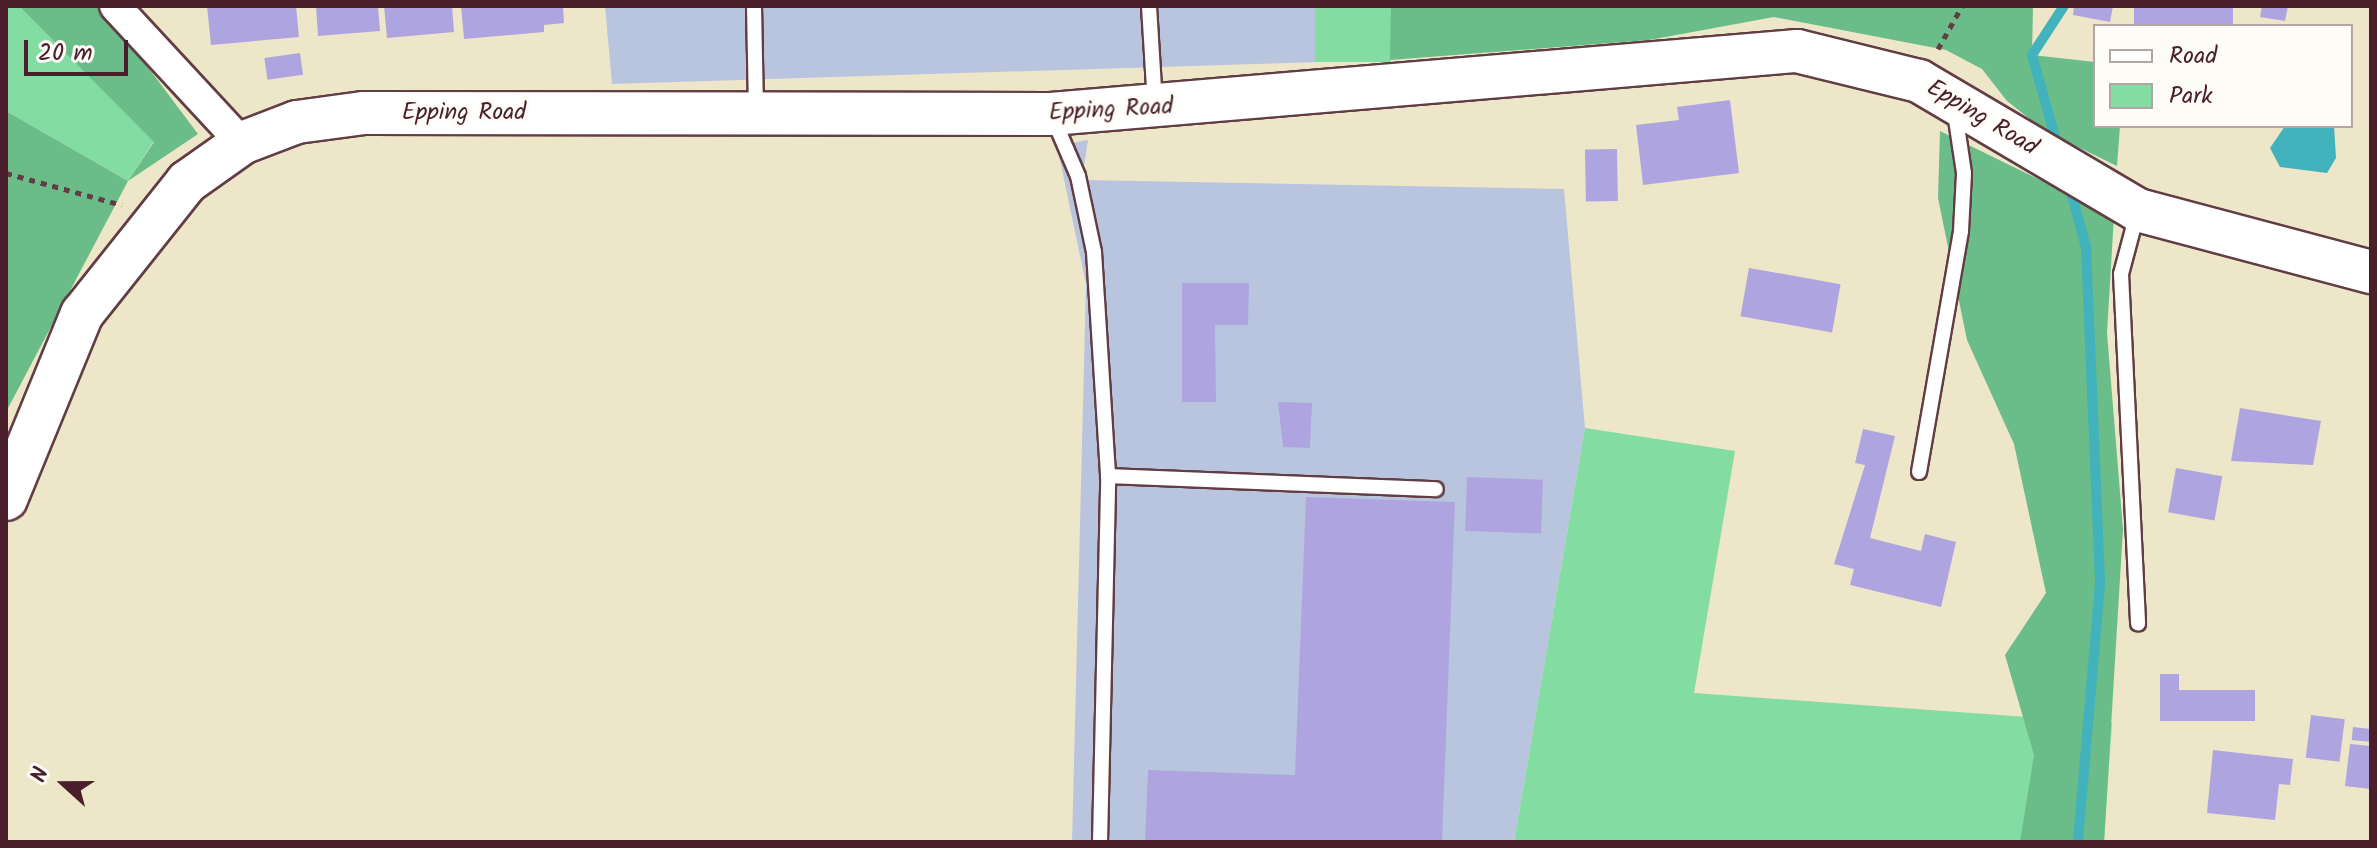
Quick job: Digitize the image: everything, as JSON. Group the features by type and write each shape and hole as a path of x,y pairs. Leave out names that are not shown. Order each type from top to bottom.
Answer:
{"main road":[{"name":"Epping Road","path":"6,499 82,314 157,215 187,182 242,143 297,122 364,113 1051,114 1560,77 1746,51 1864,62 1919,81 2138,210 2371,272"}],"street":[{"path":"115,6 242,143"}],"lane":[{"path":"754,6 756,113"},
{"path":"1149,6 1156,108"},
{"path":"1919,81 1957,115 1964,173 1961,231 1919,472"},
{"path":"1051,114 1078,176 1094,252 1108,476 1100,842"},
{"path":"2138,210 2121,274 2138,624"},
{"path":"1108,476 1436,489"}],"path":[{"path":"1919,81 1962,6"},
{"path":"6,173 157,215"}],"shaded area":[{"path":"605,6 1315,6 1318,62 612,84"},
{"path":"1088,140 1082,180 1564,189 1585,428 1514,842 1072,842 1086,284 1057,146"}],"green space":[{"path":"6,6 19,6 154,141 128,181 6,111"},
{"path":"19,6 102,6 198,134 128,181 154,142"},
{"path":"1315,6 1391,6 1391,62 1315,62"},
{"path":"1391,6 2033,6 2032,55 2093,62 2093,128 2120,128 2117,166 2045,131 2007,101 1982,69 1946,50 1774,17 1649,40 1390,60"},
{"path":"6,111 128,181 6,412"},
{"path":"1940,131 2114,216 2107,333 2123,529 2104,842 2020,842 2034,755 2005,655 2046,593 2014,444 1967,340 1938,198"},
{"path":"1585,428 1735,451 1694,693 2112,723 2104,842 1514,842"}],"water":[{"path":"2284,128 2334,128 2336,158 2327,173 2280,167 2270,148"}],"building":[{"path":"207,6 296,6 299,37 211,45"},
{"path":"316,6 378,6 380,31 318,36"},
{"path":"384,6 452,6 454,32 387,38"},
{"path":"461,6 563,6 564,23 544,25 544,32 464,39"},
{"path":"2074,6 2113,6 2110,22 2073,15"},
{"path":"2134,6 2233,6 2233,24 2134,24"},
{"path":"2262,6 2288,6 2285,21 2260,17"},
{"path":"300,53 303,75 267,80 264,58"},
{"path":"1730,100 1739,173 1643,185 1636,125 1679,120 1677,107"},
{"path":"1617,149 1618,201 1586,202 1585,150"},
{"path":"1749,268 1841,284 1832,332 1740,316"},
{"path":"1182,283 1249,283 1248,325 1215,325 1216,402 1182,402"},
{"path":"1278,402 1312,403 1310,448 1283,447"},
{"path":"2240,408 2321,421 2313,465 2231,461"},
{"path":"1863,429 1895,436 1870,538 1921,551 1925,534 1956,542 1941,607 1850,585 1854,569 1834,564 1865,465 1855,463"},
{"path":"2176,468 2222,476 2214,520 2168,512"},
{"path":"1467,477 1543,480 1541,534 1465,531"},
{"path":"1306,497 1455,502 1442,842 1145,842 1148,770 1295,775"},
{"path":"2160,674 2179,674 2179,690 2255,690 2255,721 2160,721"},
{"path":"2311,715 2345,719 2340,762 2306,758"},
{"path":"2353,727 2371,729 2370,742 2352,740"},
{"path":"2350,744 2371,746 2371,789 2345,786"},
{"path":"2213,750 2293,759 2290,785 2279,784 2275,820 2207,813"}],"waterway":[{"path":"2058,147 2032,55 2064,6"},
{"path":"2069,185 2086,247 2100,584 2078,842"}]}
